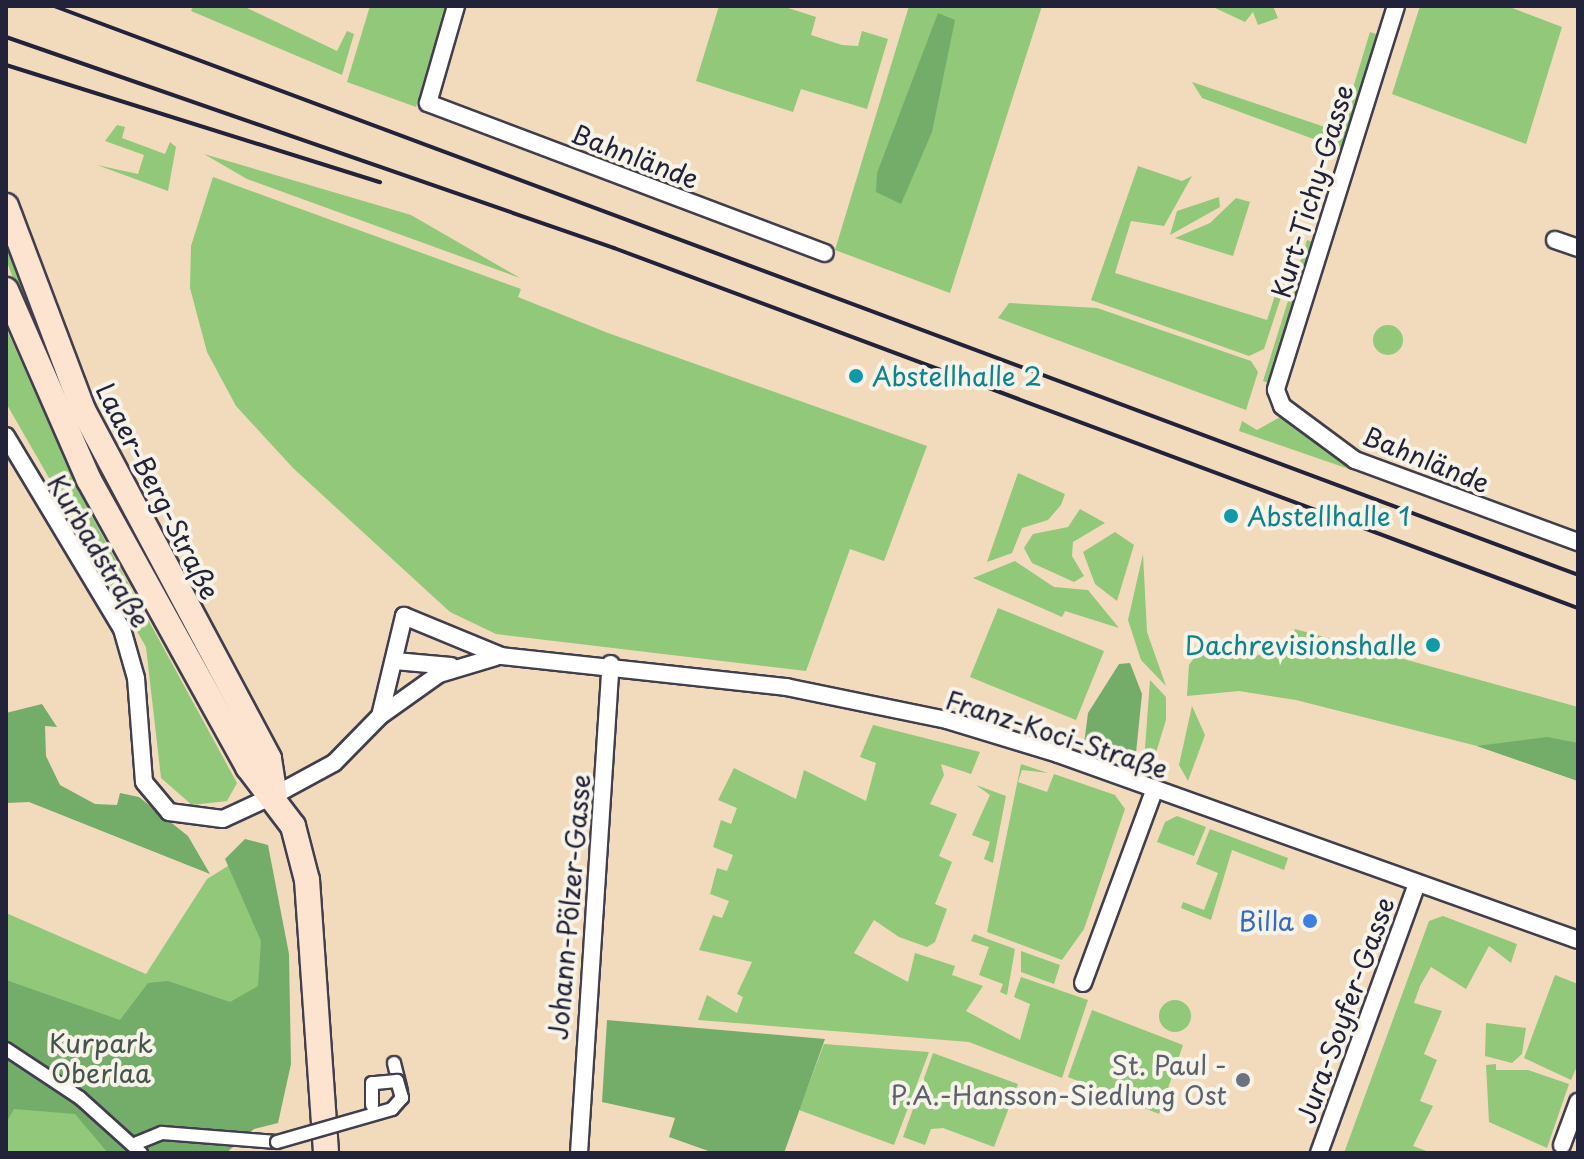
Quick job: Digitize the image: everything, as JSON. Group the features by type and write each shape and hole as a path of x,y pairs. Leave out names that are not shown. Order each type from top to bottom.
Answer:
{"main road":[{"name":"Laaer-Berg-Straße","path":"6,206 83,410 269,759 275,795 307,880 326,1153"},
{"name":"Laaer-Berg-Straße","path":"6,290 96,493 248,767 275,795"}],"street":[{"name":"Bahnlände","path":"456,6 428,103 825,253"},
{"name":"Kurt-Tichy-Gasse","path":"1276,390 1396,6"},
{"path":"1555,240 1578,248"},
{"name":"Bahnlände","path":"1276,390 1282,406 1355,460 1578,542"},
{"name":"Kurbadstraße","path":"6,436 122,629 150,794 169,812 211,820 275,795"},
{"name":"Franz-Koci-Straße","path":"380,716 404,616 501,656"},
{"name":"Franz-Koci-Straße","path":"395,661 456,666 501,656 611,664 786,687 947,720 1578,940"},
{"name":"Johann-Pölzer-Gasse","path":"579,1153 611,664"},
{"name":"Franz-Koci-Straße","path":"275,795 334,763 380,716 456,666"},
{"path":"1083,983 1154,791"},
{"name":"Jura-Soyfer-Gasse","path":"1319,1153 1417,884"},
{"path":"6,1049 139,1148 162,1133 271,1142 392,1109 402,1098 397,1081 376,1080 372,1105 386,1110 400,1103 394,1063"},
{"path":"1562,1145 1578,1102"}],"green space":[{"path":"193,6 247,8 337,51 347,31 354,34 342,75 191,11"},
{"path":"370,6 446,6 416,107 347,82"},
{"path":"719,6 782,6 816,17 811,35 842,45 858,46 862,31 888,39 867,109 801,89 793,112 696,81"},
{"path":"909,6 1042,6 950,293 835,250"},
{"path":"1273,6 1278,18 1258,25 1253,12 1245,22 1213,7"},
{"path":"1420,6 1507,6 1562,27 1526,144 1392,94"},
{"path":"938,13 955,20 932,132 901,204 876,192 877,173"},
{"path":"1370,32 1379,35 1344,151 1335,147"},
{"path":"1192,82 1328,128 1327,144 1202,98"},
{"path":"117,125 125,127 122,138 165,154 170,142 176,147 168,191 97,165 138,174 144,155 105,141"},
{"path":"204,154 411,215 520,278 247,179"},
{"path":"1138,166 1182,181 1192,176 1164,226 1131,221 1115,273 1267,320 1282,274 1288,276 1264,349 1249,356 1091,300"},
{"path":"213,177 521,289 518,297 608,333 927,446 884,561 850,549 806,671 496,634 450,612 293,468 236,406 207,352 190,288 191,246"},
{"path":"1219,197 1220,207 1170,235 1177,211"},
{"path":"1236,198 1250,202 1233,256 1175,238 1210,223"},
{"path":"6,235 73,409 195,640 103,488 41,355 6,259"},
{"path":"1307,240 1316,243 1272,384 1263,381"},
{"path":"1009,303 1097,308 1251,361 1258,372 1246,410 998,318"},
{"path":"1388,325 1398,330 1403,340 1398,350 1388,355 1378,350 1373,340 1378,330"},
{"path":"6,328 89,511 237,783 227,801 192,805 161,778 146,647 6,403"},
{"path":"1282,416 1348,463 1346,468 1239,431 1242,421 1257,430"},
{"path":"1018,473 1065,494 1061,505 1048,520 1022,528 1012,553 987,562"},
{"path":"1080,509 1105,523 1073,542 1072,556 1084,576 1074,582 1032,563 1024,548 1033,534 1068,527"},
{"path":"1115,532 1134,545 1117,601 1095,584 1083,552"},
{"path":"1143,554 1147,632 1166,686 1141,660 1128,620"},
{"path":"1015,561 1054,587 1088,590 1119,628 1065,611 1062,617 973,578"},
{"path":"998,608 1104,651 1076,720 970,677"},
{"path":"1295,629 1578,707 1578,781 1477,746 1296,700 1239,691 1187,696 1189,665 1199,651 1252,657 1290,646"},
{"path":"1130,663 1142,694 1135,763 1084,744 1088,713 1119,664"},
{"path":"1150,680 1166,697 1166,720 1154,759 1144,762"},
{"path":"42,704 57,727 45,726 46,756 60,785 95,804 117,805 120,793 139,797 188,836 210,874 29,802 6,803 6,713"},
{"path":"1192,706 1205,735 1188,781 1179,765"},
{"path":"873,725 980,752 971,774 941,764 944,775 930,804 957,814 939,856 952,862 935,904 947,909 935,942 927,947 899,937 874,920 854,953 908,982 915,953 955,966 952,975 983,986 966,1011 1020,1040 1030,1004 1014,997 1021,977 1088,1000 1062,1078 969,1042 698,1020 707,995 737,1013 743,997 737,994 752,962 699,950 713,915 722,918 729,901 710,894 717,868 727,871 733,855 713,847 721,820 731,824 737,808 718,800 734,768 796,799 804,770 866,801 876,763 860,757"},
{"path":"1547,737 1578,743 1578,781 1477,746"},
{"path":"1021,764 1048,773 1022,770 1018,782 1047,792 1054,774 1115,795 1125,809 1084,929 1062,960 987,932"},
{"path":"976,785 1006,796 993,863 984,859 990,842 972,835 990,795"},
{"path":"1177,816 1206,827 1194,856 1157,842 1165,822"},
{"path":"1210,829 1288,858 1284,870 1232,850 1211,920 1181,908 1183,902 1204,910 1218,873 1196,864"},
{"name":"Kurpark Oberlaa","path":"245,839 268,845 289,954 291,1064 278,1123 254,1129 226,1153 108,1153 75,1114 14,1109 6,1123 6,980 120,1020 148,983 168,981 230,1002 258,986 261,941 225,859"},
{"name":"Kurpark Oberlaa","path":"247,854 277,940 230,1113 229,1153 6,1153 6,913 146,974 207,879"},
{"path":"1443,916 1517,944 1511,963 1489,946 1466,989 1431,967 1420,986 1414,1003 1442,1011 1424,1054 1437,1060 1420,1101 1433,1106 1413,1146 1432,1153 1344,1153 1429,921"},
{"path":"974,934 1015,949 1007,995 1000,992 1003,984 979,975 989,947 971,941"},
{"path":"1021,951 1060,965 1054,984 1021,972"},
{"path":"1555,975 1578,984 1578,1064 1571,1080 1524,1058"},
{"path":"1175,1000 1186,1005 1191,1016 1186,1027 1175,1032 1164,1027 1159,1016 1164,1005"},
{"path":"1092,1010 1183,1045 1159,1114 1068,1077"},
{"path":"607,1020 825,1039 784,1153 714,1153 669,1137 675,1118 602,1102"},
{"path":"1486,1023 1526,1028 1522,1054 1512,1063 1485,1056"},
{"path":"824,1044 929,1052 894,1145 799,1110"},
{"path":"933,1053 1018,1084 994,1147 943,1128 931,1129 925,1145 903,1137"},
{"path":"1496,1064 1496,1070 1528,1070 1569,1084 1547,1148 1489,1122 1486,1065"}],"railway":[{"path":"54,6 1578,575"},
{"path":"6,37 614,248 1578,608"},
{"path":"6,65 380,182"}],"place":[{"name":"Abstellhalle 2","path":"856,376"},
{"name":"Abstellhalle 1","path":"1231,516"},
{"name":"Dachrevisionshalle","path":"1433,645"},
{"name":"Billa","path":"1310,921"},
{"name":"St. Paul - P.A.-Hansson-Siedlung Ost","path":"1243,1080"}]}
